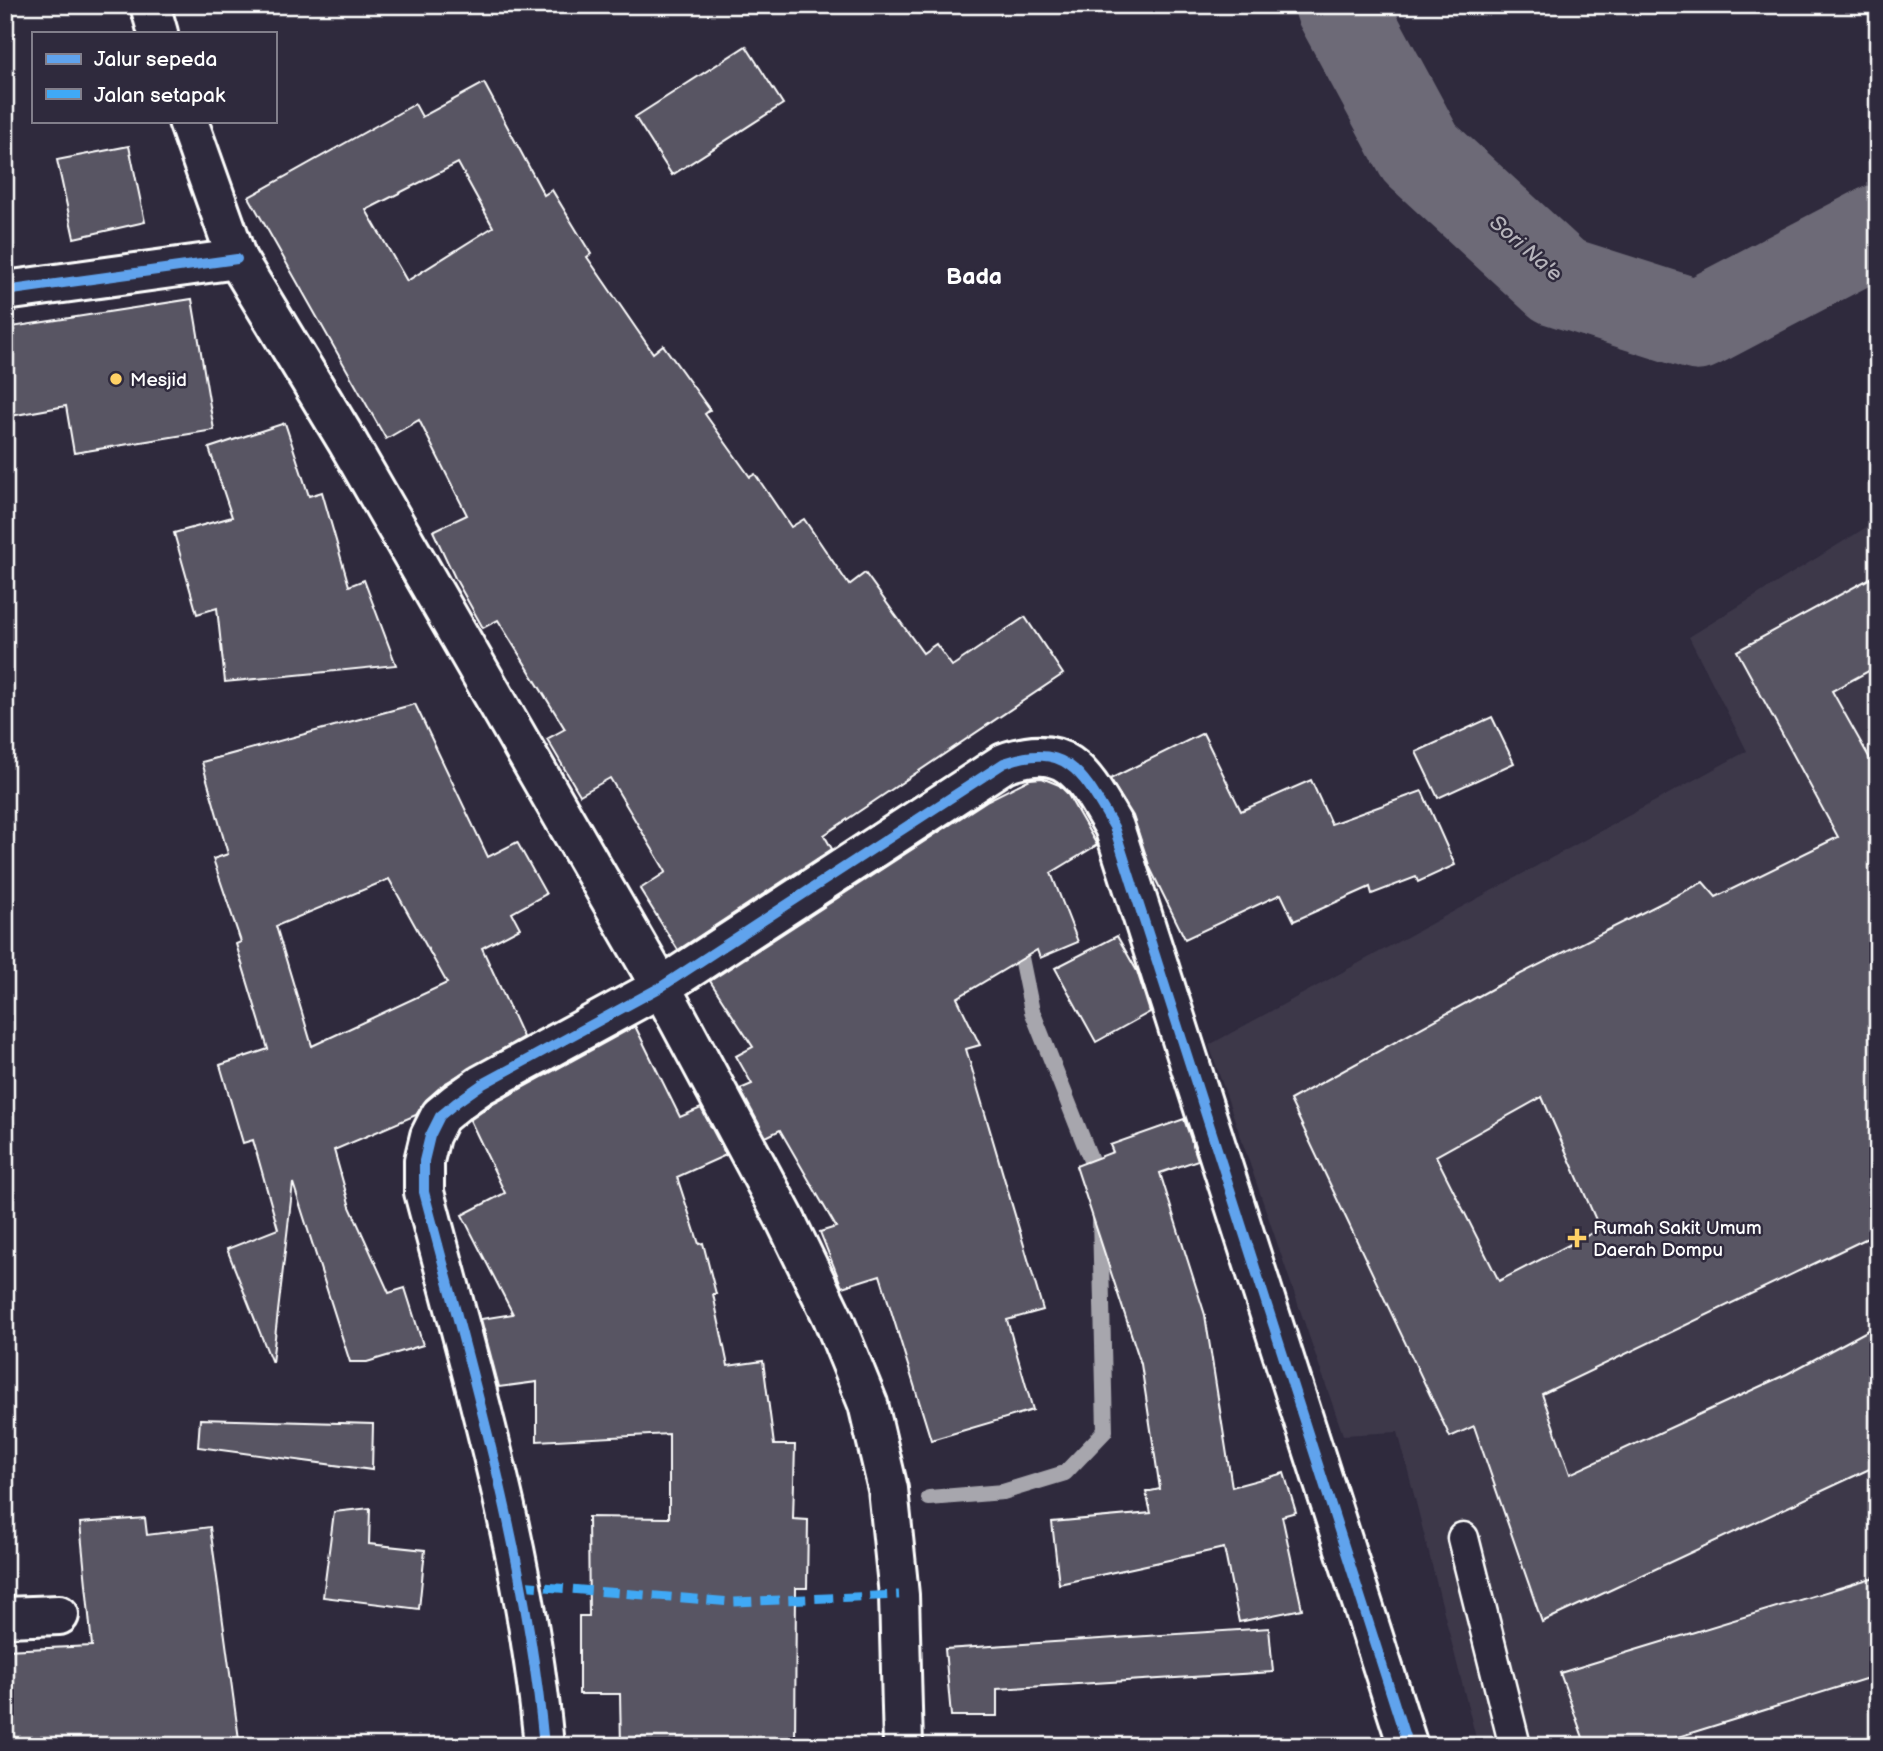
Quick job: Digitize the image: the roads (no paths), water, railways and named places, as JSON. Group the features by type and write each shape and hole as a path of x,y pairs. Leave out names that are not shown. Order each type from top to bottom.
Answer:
{"street":[{"path":"150,5 158,32"},
{"path":"188,122 237,259 347,441 661,986 785,1219 833,1318 868,1404 888,1489 899,1595 903,1746"},
{"path":"5,291 237,259"},
{"path":"544,1746 535,1656 506,1505 424,1192 424,1161 430,1136 440,1116 481,1085 661,986 1004,763 1027,754 1045,754 1076,770 1090,784 1114,827 1408,1746"},
{"path":"5,1618 59,1615"}],"lane":[{"path":"1463,1538 1515,1746"}],"waterway":[{"name":"Sori Na'e","path":"1340,5 1420,153 1559,281 1697,325 1878,230"},
{"path":"1017,938 1032,1011 1098,1178"},
{"path":"929,1498 1003,1492 1065,1473 1105,1431 1100,1217"}],"place":[{"name":"Mesjid","path":"116,379"},
{"name":"Rumah Sakit Umum Daerah Dompu","path":"1577,1238"}],"district":[{"name":"Bada","path":"974,276"}]}
